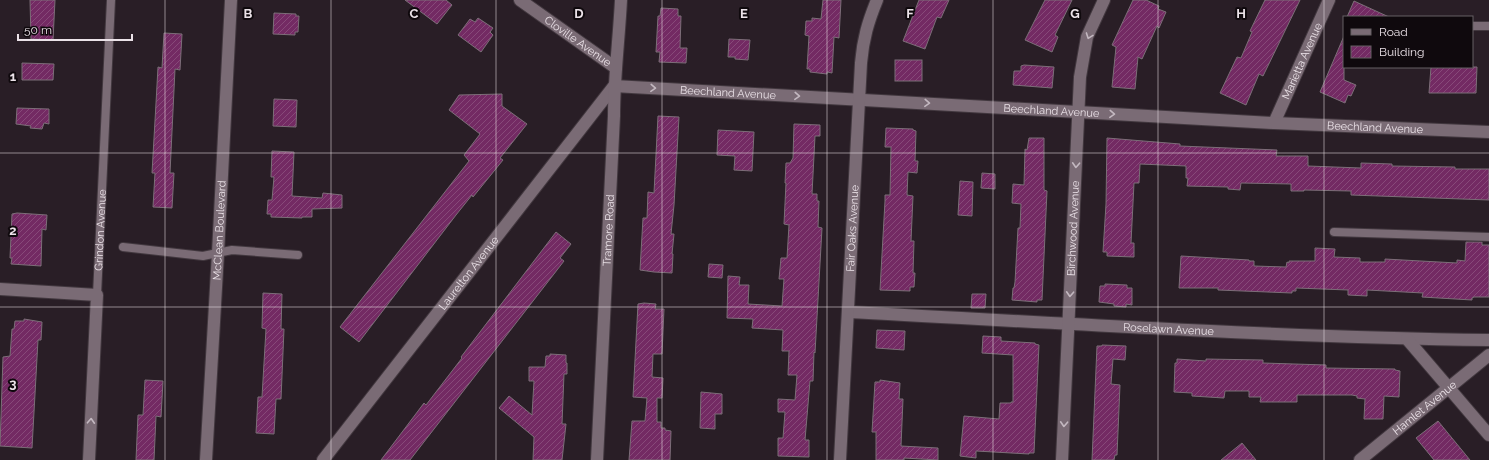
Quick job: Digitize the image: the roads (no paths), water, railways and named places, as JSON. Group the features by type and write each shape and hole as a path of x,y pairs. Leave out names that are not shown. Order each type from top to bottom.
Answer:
{"street":[{"name":"McClean Boulevard","path":"206,460 231,0"},
{"name":"Cloville Avenue","path":"520,0 616,68"},
{"name":"Tramore Road","path":"597,460 614,116 614,86 619,45 621,0"},
{"name":"Fair Oaks Avenue","path":"840,460 862,43 867,24 877,0"},
{"name":"Birchwood Avenue","path":"1062,460 1080,77 1087,37 1104,0"},
{"name":"Marietta Avenue","path":"1274,123 1330,0"},
{"name":"Beechland Avenue","path":"614,86 1274,123 1489,132"},
{"name":"Laurelton Avenue","path":"323,460 614,86"},
{"path":"0,289 96,295"},
{"name":"Grindon Avenue","path":"89,460 96,295"},
{"name":"Roselawn Avenue","path":"848,312 1193,331 1407,339 1489,340"},
{"path":"1407,339 1489,435"},
{"name":"Hamlet Avenue","path":"1360,460 1489,355"}],"lane":[{"name":"Grindon Avenue","path":"96,295 111,0"},
{"path":"1473,26 1489,26"},
{"path":"1334,232 1489,237"},
{"path":"123,247 203,256 232,250 298,255"}]}
